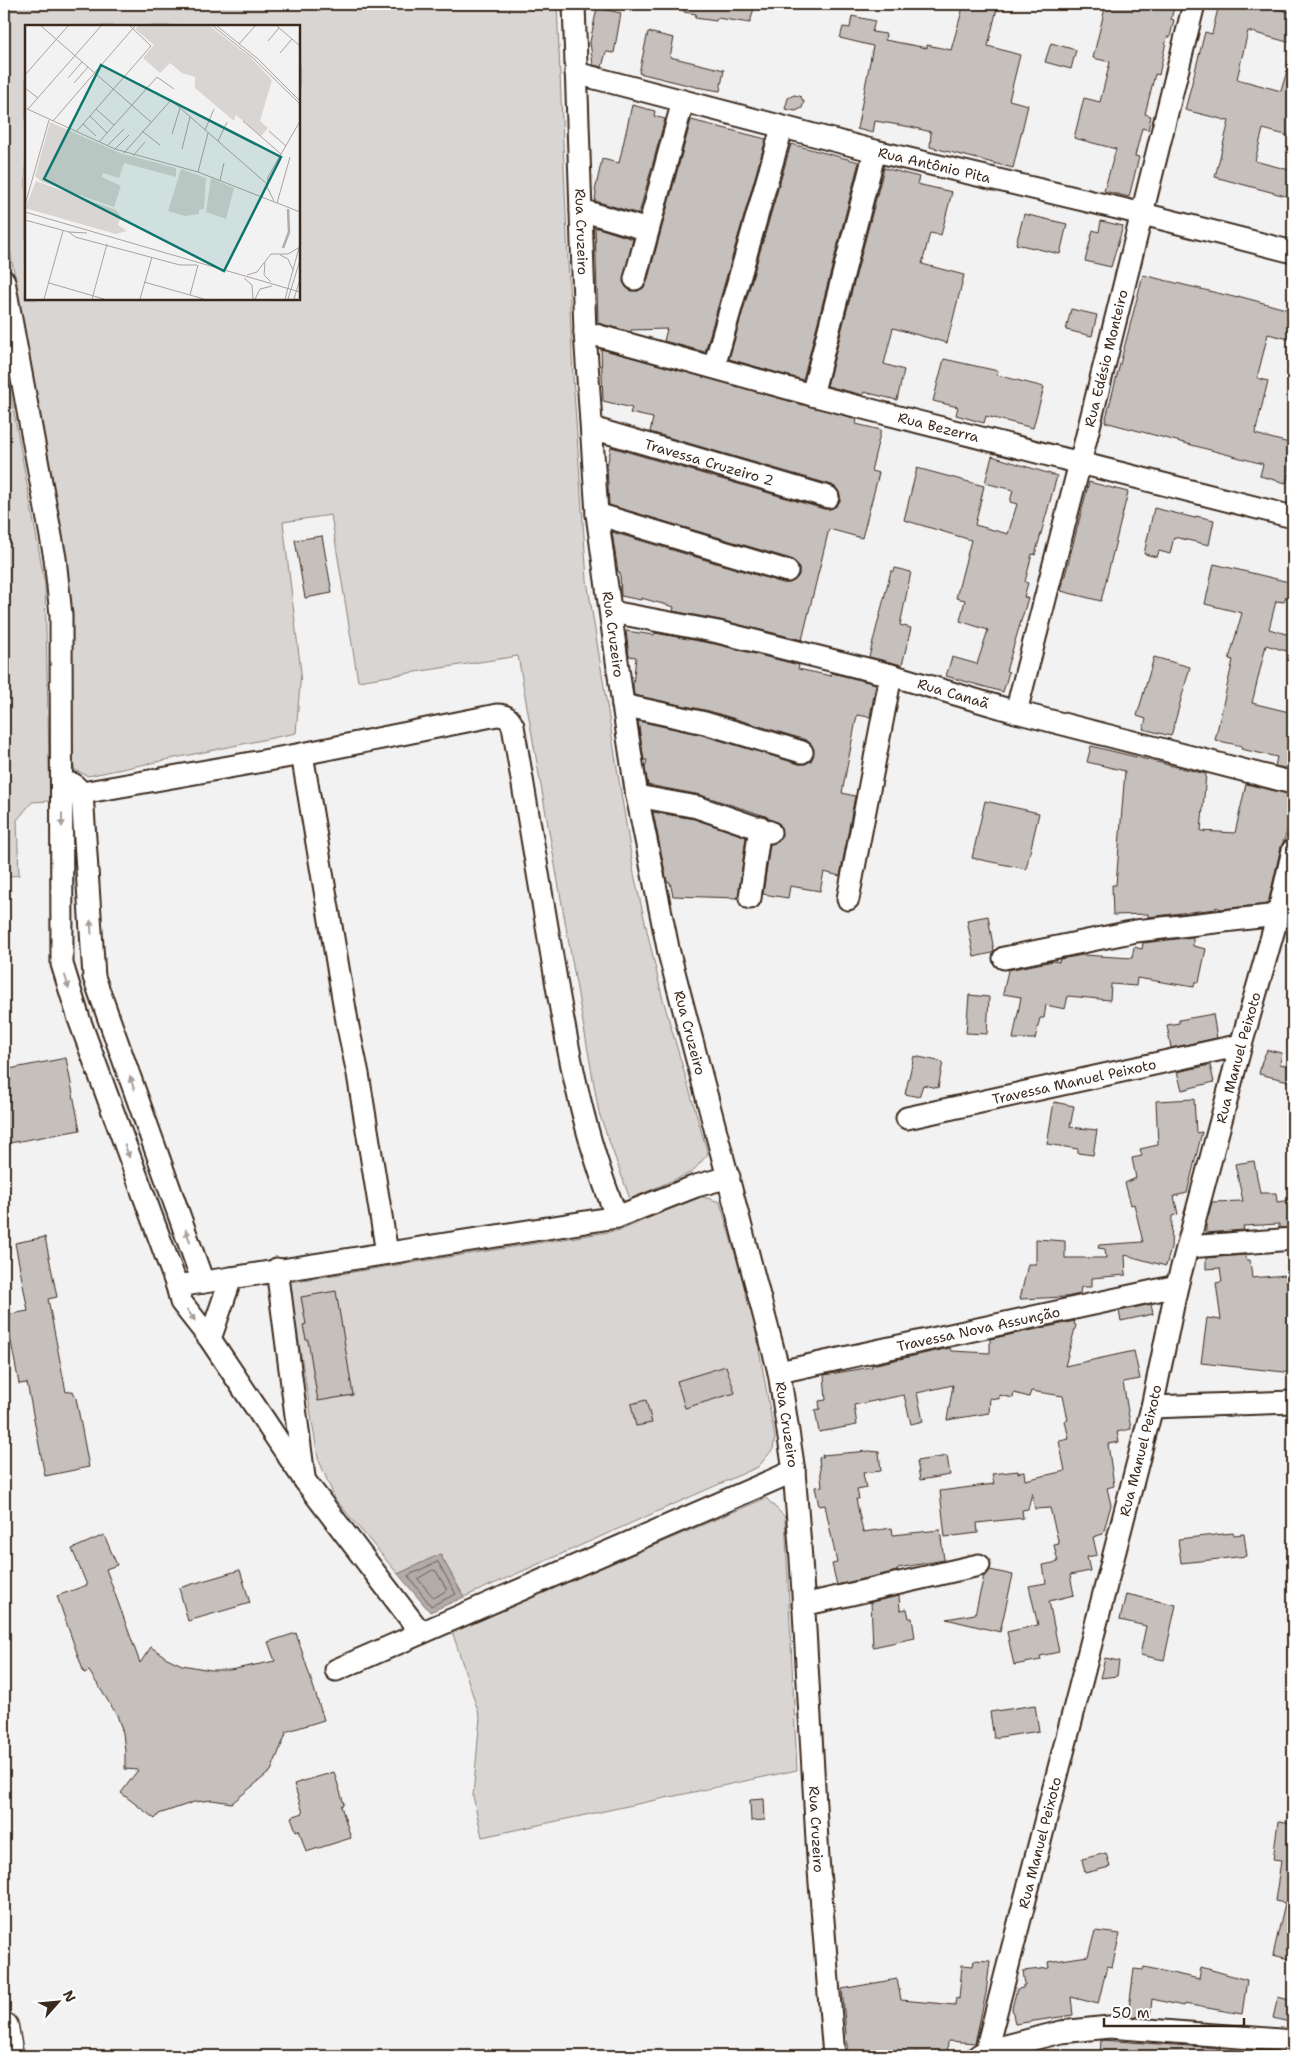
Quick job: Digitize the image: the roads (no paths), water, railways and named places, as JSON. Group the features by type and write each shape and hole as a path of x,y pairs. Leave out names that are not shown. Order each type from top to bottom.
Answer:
{"highway":[{"path":"4,2027 9,2056"}],"street":[{"name":"Rua Cruzeiro","path":"574,4 586,332 597,514 637,796 668,953 729,1177 779,1372 794,1471 818,1858 834,2056"},
{"name":"Rua Edésio Monteiro","path":"1016,712 1143,214 1194,4"},
{"name":"Rua Antônio Pita","path":"576,73 875,152 1143,214 1293,252"},
{"path":"635,279 683,101"},
{"path":"714,368 782,128"},
{"path":"812,395 875,152"},
{"path":"581,210 648,230"},
{"path":"4,281 55,558 61,615 61,771 72,794 94,978 203,1282"},
{"name":"Rua Bezerra","path":"586,332 812,395 1293,517"},
{"name":"Travessa Cruzeiro 2","path":"592,428 828,497"},
{"path":"597,514 787,571"},
{"name":"Rua Canaã","path":"612,612 718,632 891,674 1016,712 1293,783"},
{"path":"848,899 891,674"},
{"path":"623,705 705,723 802,752"},
{"path":"72,794 302,754 496,715 504,715 510,719 513,726 566,1039 588,1135 601,1180 617,1217"},
{"path":"302,754 387,1253"},
{"path":"72,794 62,964 79,1019 177,1286 181,1302 210,1339 305,1481 421,1633"},
{"path":"637,796 697,806 765,829 750,898"},
{"name":"Rua Manuel Peixoto","path":"982,2054 1152,1407 1177,1286 1241,1044 1278,915 1293,850"},
{"path":"1004,958 1136,931 1278,915"},
{"name":"Travessa Manuel Peixoto","path":"907,1118 1241,1044"},
{"path":"177,1286 617,1217 696,1186 729,1177"},
{"path":"1188,1247 1293,1239"},
{"path":"276,1269 305,1481"},
{"path":"210,1339 231,1278"},
{"name":"Travessa Nova Assunção","path":"779,1372 1177,1286"},
{"path":"1152,1407 1293,1402"},
{"path":"336,1670 794,1471"},
{"path":"803,1605 979,1564"},
{"path":"982,2054 1061,2032 1109,2026 1293,2041"}],"water":[{"path":"440,1554 464,1597 430,1612 398,1574"}]}
